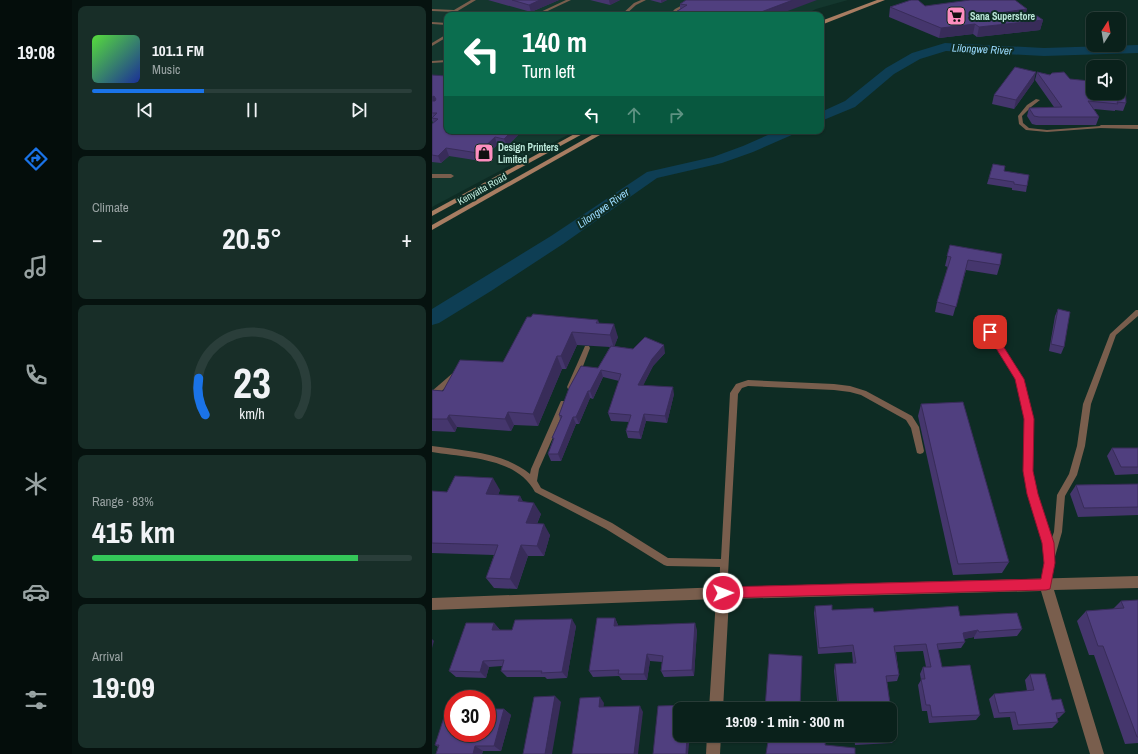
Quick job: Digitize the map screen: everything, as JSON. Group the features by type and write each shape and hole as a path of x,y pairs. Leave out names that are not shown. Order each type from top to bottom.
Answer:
{"main road":[{"path":"834,11 866,0"},
{"path":"824,22 882,0"},
{"name":"Kenyatta Road","path":"432,214 580,134"},
{"name":"Kenyatta Road","path":"432,228 599,134"}],"street":[{"path":"1102,127 1138,127"},
{"path":"432,604 723,593 1138,582"},
{"path":"1046,585 1097,754"},
{"path":"716,702 723,593"},
{"path":"713,754 714,742"}],"lane":[{"path":"432,10 455,11 474,0"},
{"path":"543,12 569,0"},
{"path":"626,12 634,4 644,0"},
{"path":"674,12 695,0"},
{"path":"432,23 444,24"},
{"path":"432,45 444,37"},
{"path":"432,62 444,61"},
{"path":"1038,100 1029,106 1020,116 1021,124 1028,129 1047,131 1102,127"},
{"path":"432,176 450,176"},
{"path":"1046,585 1058,532 1061,495 1073,475 1081,446 1087,404 1113,334 1138,312"},
{"path":"982,319 1019,379 1029,419 1028,471 1032,494 1048,543 1050,563"},
{"path":"533,481 535,470 588,348"},
{"path":"432,395 454,375 461,372"},
{"path":"723,593 734,393 739,386 748,383 834,387 850,389 863,393 909,418 915,427 920,452"},
{"path":"432,449 482,456 510,465 524,473 533,481 538,490 609,526 667,562 725,563"}],"shaded area":[{"path":"432,0 848,0 810,12 444,12 444,134 569,134 432,207"}],"building":[{"path":"512,0 540,0 529,5"},
{"path":"686,0 793,0 761,12 676,12 687,5 680,4"},
{"path":"911,0 918,0 925,6 970,0 1015,0 1027,9 978,16 975,19 976,21 1033,13 1043,20 979,27 975,24 941,28 890,7"},
{"path":"1015,67 1036,72 1016,100 994,95"},
{"path":"1037,72 1050,75 1052,73 1064,72 1070,79 1086,81 1086,100 1126,100 1126,103 1117,102 1118,104 1088,101 1099,117 1039,117 1034,116 1029,108 1062,107"},
{"path":"432,75 444,76 444,134 509,134 504,139 495,137 478,153 446,148 438,156 432,155 432,124 438,119 432,118 437,113 432,113 432,101 435,101 436,99 434,96 432,97"},
{"path":"993,164 1005,166 1004,171 1029,175 1027,186 1014,184 1014,182 989,178"},
{"path":"950,245 1002,254 1000,265 968,260 956,307 937,302 951,257 947,256"},
{"path":"1058,309 1070,312 1064,347 1051,344"},
{"path":"533,314 598,320 596,323 614,324 610,335 572,332 561,356 557,356 533,414 508,412 505,419 449,415 447,419 432,419 432,390 443,391 460,360 503,362 527,317 531,317"},
{"path":"645,337 664,345 652,359 638,385 673,387 665,416 644,414 639,432 626,431 631,415 608,413 621,374 601,370 590,391 588,391 576,417 573,417 558,454 548,454 554,438 552,438 562,416 559,415 569,388 581,366 598,368 611,346 633,349"},
{"path":"963,402 1009,562 958,564 921,404"},
{"path":"1112,448 1138,448 1138,467 1121,467"},
{"path":"455,476 493,478 486,494 520,496 518,501 534,503 526,523 544,524 537,546 521,545 510,579 486,578 498,545 432,543 432,491 447,492"},
{"path":"1138,484 1138,507 1084,508 1076,485"},
{"path":"1138,600 1137,737 1103,646 1098,646 1086,611 1124,608 1121,601"},
{"path":"832,605 832,610 873,608 874,612 958,606 960,616 1017,613 1022,629 979,632 978,630 963,633 965,642 937,644 942,667 970,665 980,715 932,717 930,705 926,705 921,679 925,679 923,667 931,667 926,644 894,646 899,675 886,676 890,702 839,702 835,664 856,663 853,645 819,648 815,606"},
{"path":"597,618 615,618 614,626 695,623 692,670 661,671 663,656 647,654 644,674 618,674 619,670 589,671"},
{"path":"572,619 562,672 541,673 542,671 501,671 504,660 483,661 480,672 449,671 466,623 494,623 492,630 512,630 515,620"},
{"path":"769,654 802,656 800,702 766,702"},
{"path":"1030,674 1045,674 1052,700 1061,699 1065,712 1056,713 1058,722 1018,725 1015,712 999,713 994,694 1034,690"},
{"path":"555,696 545,754 523,754 534,697"},
{"path":"600,697 599,707 640,706 634,754 572,754 580,698"},
{"path":"658,706 673,706 673,742 687,742 686,754 653,754"},
{"path":"496,709 504,709 496,739"},
{"path":"444,717 444,742 495,742 494,746 475,746 473,754 436,754 439,745 435,745"},
{"path":"768,742 825,742 825,745 855,748 855,754 766,754"}],"waterway":[{"name":"Lilongwe River","path":"824,116 850,104 890,71 916,56 945,47 1044,52 1138,49"},
{"name":"Lilongwe River","path":"432,318 484,287 557,240 652,175 717,160 748,149 782,134"}],"place":[{"name":"Sana Superstore","path":"956,16"},
{"name":"Design Printers Limited","path":"484,153"}],"route":[{"path":"723,593 1046,585 1050,563 1048,543 1032,494 1028,471 1030,435 1029,419 1019,379 1015,370 990,332"}]}
